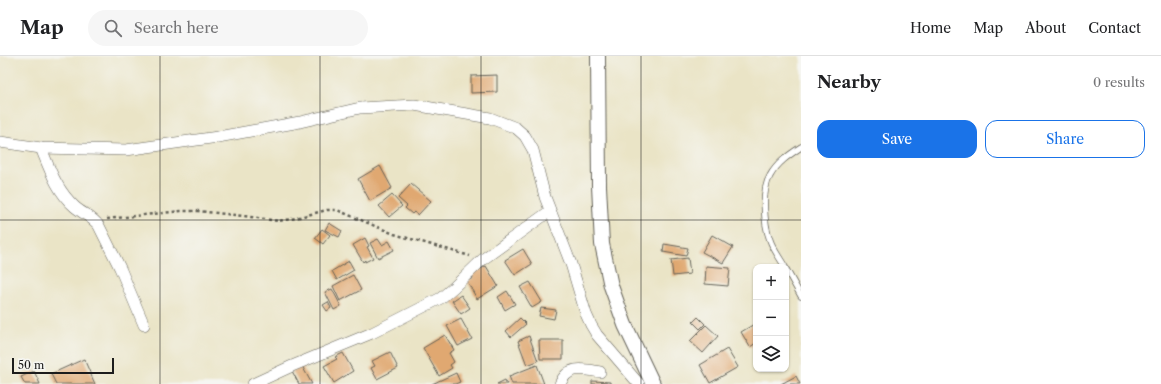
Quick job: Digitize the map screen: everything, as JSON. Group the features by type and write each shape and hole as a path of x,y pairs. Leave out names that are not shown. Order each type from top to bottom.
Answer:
{"street":[{"path":"598,57 599,186 602,244 611,286 625,325 653,384"},
{"path":"0,142 41,148 126,150 218,137 300,122 360,108 414,105 490,118 516,128 525,136 533,150 545,197 571,264 586,314 597,335 638,384"},
{"path":"41,148 55,182 64,196 84,214 95,220 113,252 144,325"},
{"path":"252,384 372,333 441,298 482,260 550,211"},
{"path":"560,384 562,378 567,373 574,370 584,369 600,372"}],"lane":[{"path":"783,264 770,241 765,219 765,196 769,176 784,158 801,146"},
{"path":"789,275 801,296"}],"path":[{"path":"95,220 192,211 278,221 327,210 338,210 394,234 482,260"}],"building":[{"path":"497,75 497,92 471,93 471,76"},
{"path":"380,166 392,188 370,201 358,179"},
{"path":"411,184 431,201 418,215 414,212 412,214 405,208 407,206 398,198"},
{"path":"392,195 402,206 389,217 379,206"},
{"path":"329,223 342,231 339,237 325,230"},
{"path":"322,229 330,235 323,244 315,238"},
{"path":"712,235 733,247 723,263 702,252"},
{"path":"365,238 369,246 367,247 373,258 363,262 353,245"},
{"path":"378,239 382,245 389,241 394,250 378,258 370,243"},
{"path":"664,244 688,248 686,256 663,252"},
{"path":"523,249 532,264 515,275 505,260"},
{"path":"688,258 690,274 673,276 671,260"},
{"path":"349,261 354,270 337,280 332,271"},
{"path":"486,266 498,286 477,299 467,281 473,278 471,274"},
{"path":"706,266 730,268 728,286 705,284"},
{"path":"353,275 361,290 340,301 333,286"},
{"path":"530,282 542,302 532,308 520,287"},
{"path":"332,289 341,306 334,310 325,292"},
{"path":"507,291 515,304 505,310 498,297"},
{"path":"461,295 470,308 461,314 452,301"},
{"path":"328,302 331,308 327,311 323,305"},
{"path":"541,308 556,310 554,319 539,316"},
{"path":"698,317 705,324 700,329 693,322"},
{"path":"520,318 526,324 511,337 506,331"},
{"path":"461,319 472,339 458,346 447,326"},
{"path":"706,325 718,336 703,353 690,341"},
{"path":"753,325 753,345 750,347 741,332"},
{"path":"445,335 454,350 449,353 454,362 450,365 452,368 439,376 423,348"},
{"path":"529,336 538,361 527,365 518,341"},
{"path":"539,340 563,340 563,359 540,359"},
{"path":"727,349 738,367 710,383 700,365"},
{"path":"390,352 398,368 377,379 371,368 375,366 372,361"},
{"path":"343,353 353,371 334,383 324,366 337,359 335,357"},
{"path":"84,359 95,384 56,384 51,374"},
{"path":"537,365 544,384 512,384 509,376"},
{"path":"302,366 312,384 299,384 292,371"},
{"path":"34,371 40,384 25,384 21,377"},
{"path":"456,373 460,382 455,384 432,384"},
{"path":"796,376 800,384 781,384"},
{"path":"505,380 507,384 497,384"},
{"path":"592,381 610,382 610,384 592,384"}]}
